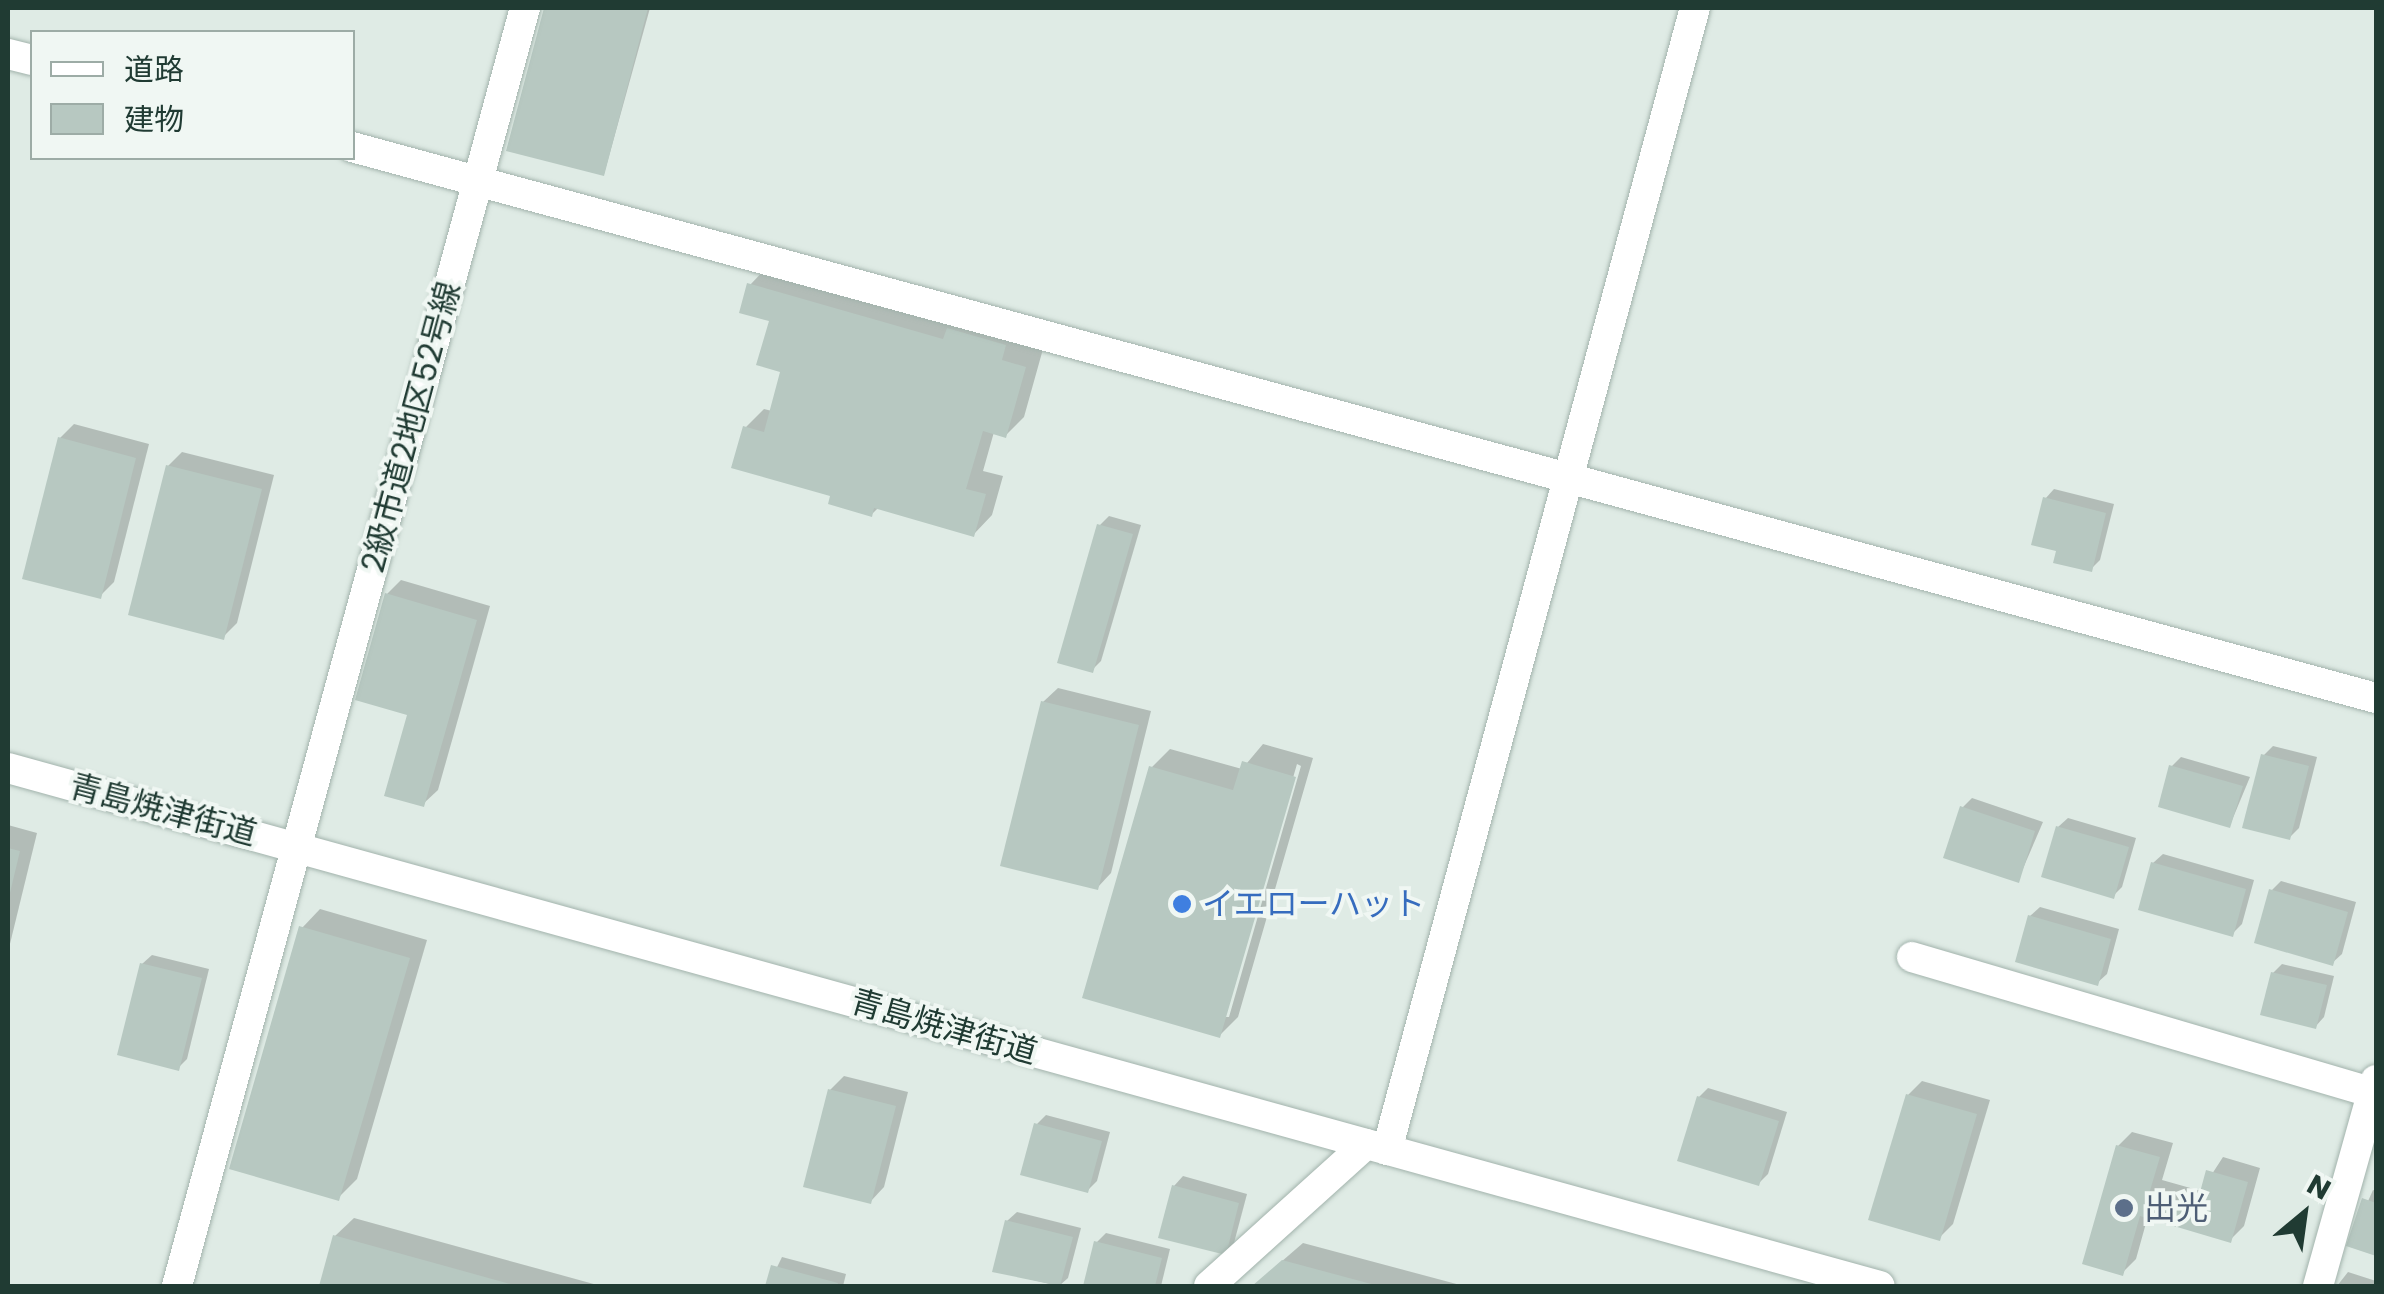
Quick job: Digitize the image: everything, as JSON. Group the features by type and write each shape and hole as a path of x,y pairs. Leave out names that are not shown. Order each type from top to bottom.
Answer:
{"street":[{"name":"2級市道2地区52号線","path":"178,1286 524,8"},
{"path":"1209,1286 1376,1147 1568,478 1695,8"},
{"path":"355,149 2376,698"},
{"name":"青島焼津街道","path":"8,768 1880,1286"},
{"path":"1912,958 2375,1087 2318,1286"}],"building":[{"path":"544,8 648,8 604,176 506,151"},
{"path":"747,283 943,339 947,328 1006,345 1002,360 1026,367 1006,438 983,431 966,489 986,494 974,537 874,508 872,517 828,504 830,496 731,468 743,426 764,432 780,372 756,365 769,321 739,313"},
{"path":"58,437 136,458 101,599 22,579"},
{"path":"166,465 262,489 224,640 128,615"},
{"path":"2043,497 2106,513 2092,572 2053,563 2056,551 2031,545"},
{"path":"1097,524 1133,534 1093,673 1057,663"},
{"path":"385,593 477,620 424,807 384,796 407,715 355,700"},
{"path":"1041,701 1139,725 1098,890 1000,866"},
{"path":"2261,754 2309,766 2290,840 2242,828"},
{"path":"1242,761 1296,777 1220,1038 1082,998 1149,766 1233,790"},
{"path":"2169,765 2243,786 2230,828 2158,807"},
{"path":"1960,806 2035,831 2019,883 1943,858"},
{"path":"2056,826 2129,847 2114,899 2041,877"},
{"path":"8,848 20,851 9,897 8,897"},
{"path":"2151,862 2246,889 2233,937 2138,910"},
{"path":"2269,889 2348,912 2333,966 2254,943"},
{"path":"2028,915 2111,939 2098,986 2015,962"},
{"path":"299,926 410,958 339,1201 229,1169"},
{"path":"140,963 202,978 179,1071 117,1055"},
{"path":"2271,972 2327,985 2316,1029 2260,1015"},
{"path":"828,1089 896,1106 871,1204 803,1187"},
{"path":"1906,1094 1977,1114 1940,1241 1868,1220"},
{"path":"1697,1096 1779,1121 1759,1186 1677,1161"},
{"path":"1034,1123 1102,1141 1088,1193 1020,1175"},
{"path":"2116,1145 2160,1157 2149,1194 2196,1207 2206,1170 2248,1182 2231,1243 2140,1216 2123,1276 2082,1264"},
{"path":"1172,1185 1239,1203 1226,1255 1158,1238"},
{"path":"2362,1198 2376,1203 2376,1256 2346,1246"},
{"path":"1005,1220 1073,1237 1060,1286 992,1272"},
{"path":"333,1235 514,1285 514,1286 319,1286"},
{"path":"1094,1241 1162,1258 1155,1286 1083,1286"},
{"path":"1282,1260 1375,1285 1375,1286 1252,1286"},
{"path":"771,1265 838,1283 765,1286"}],"place":[{"name":"イエローハット","path":"1182,904"},
{"name":"出光","path":"2124,1208"}]}
